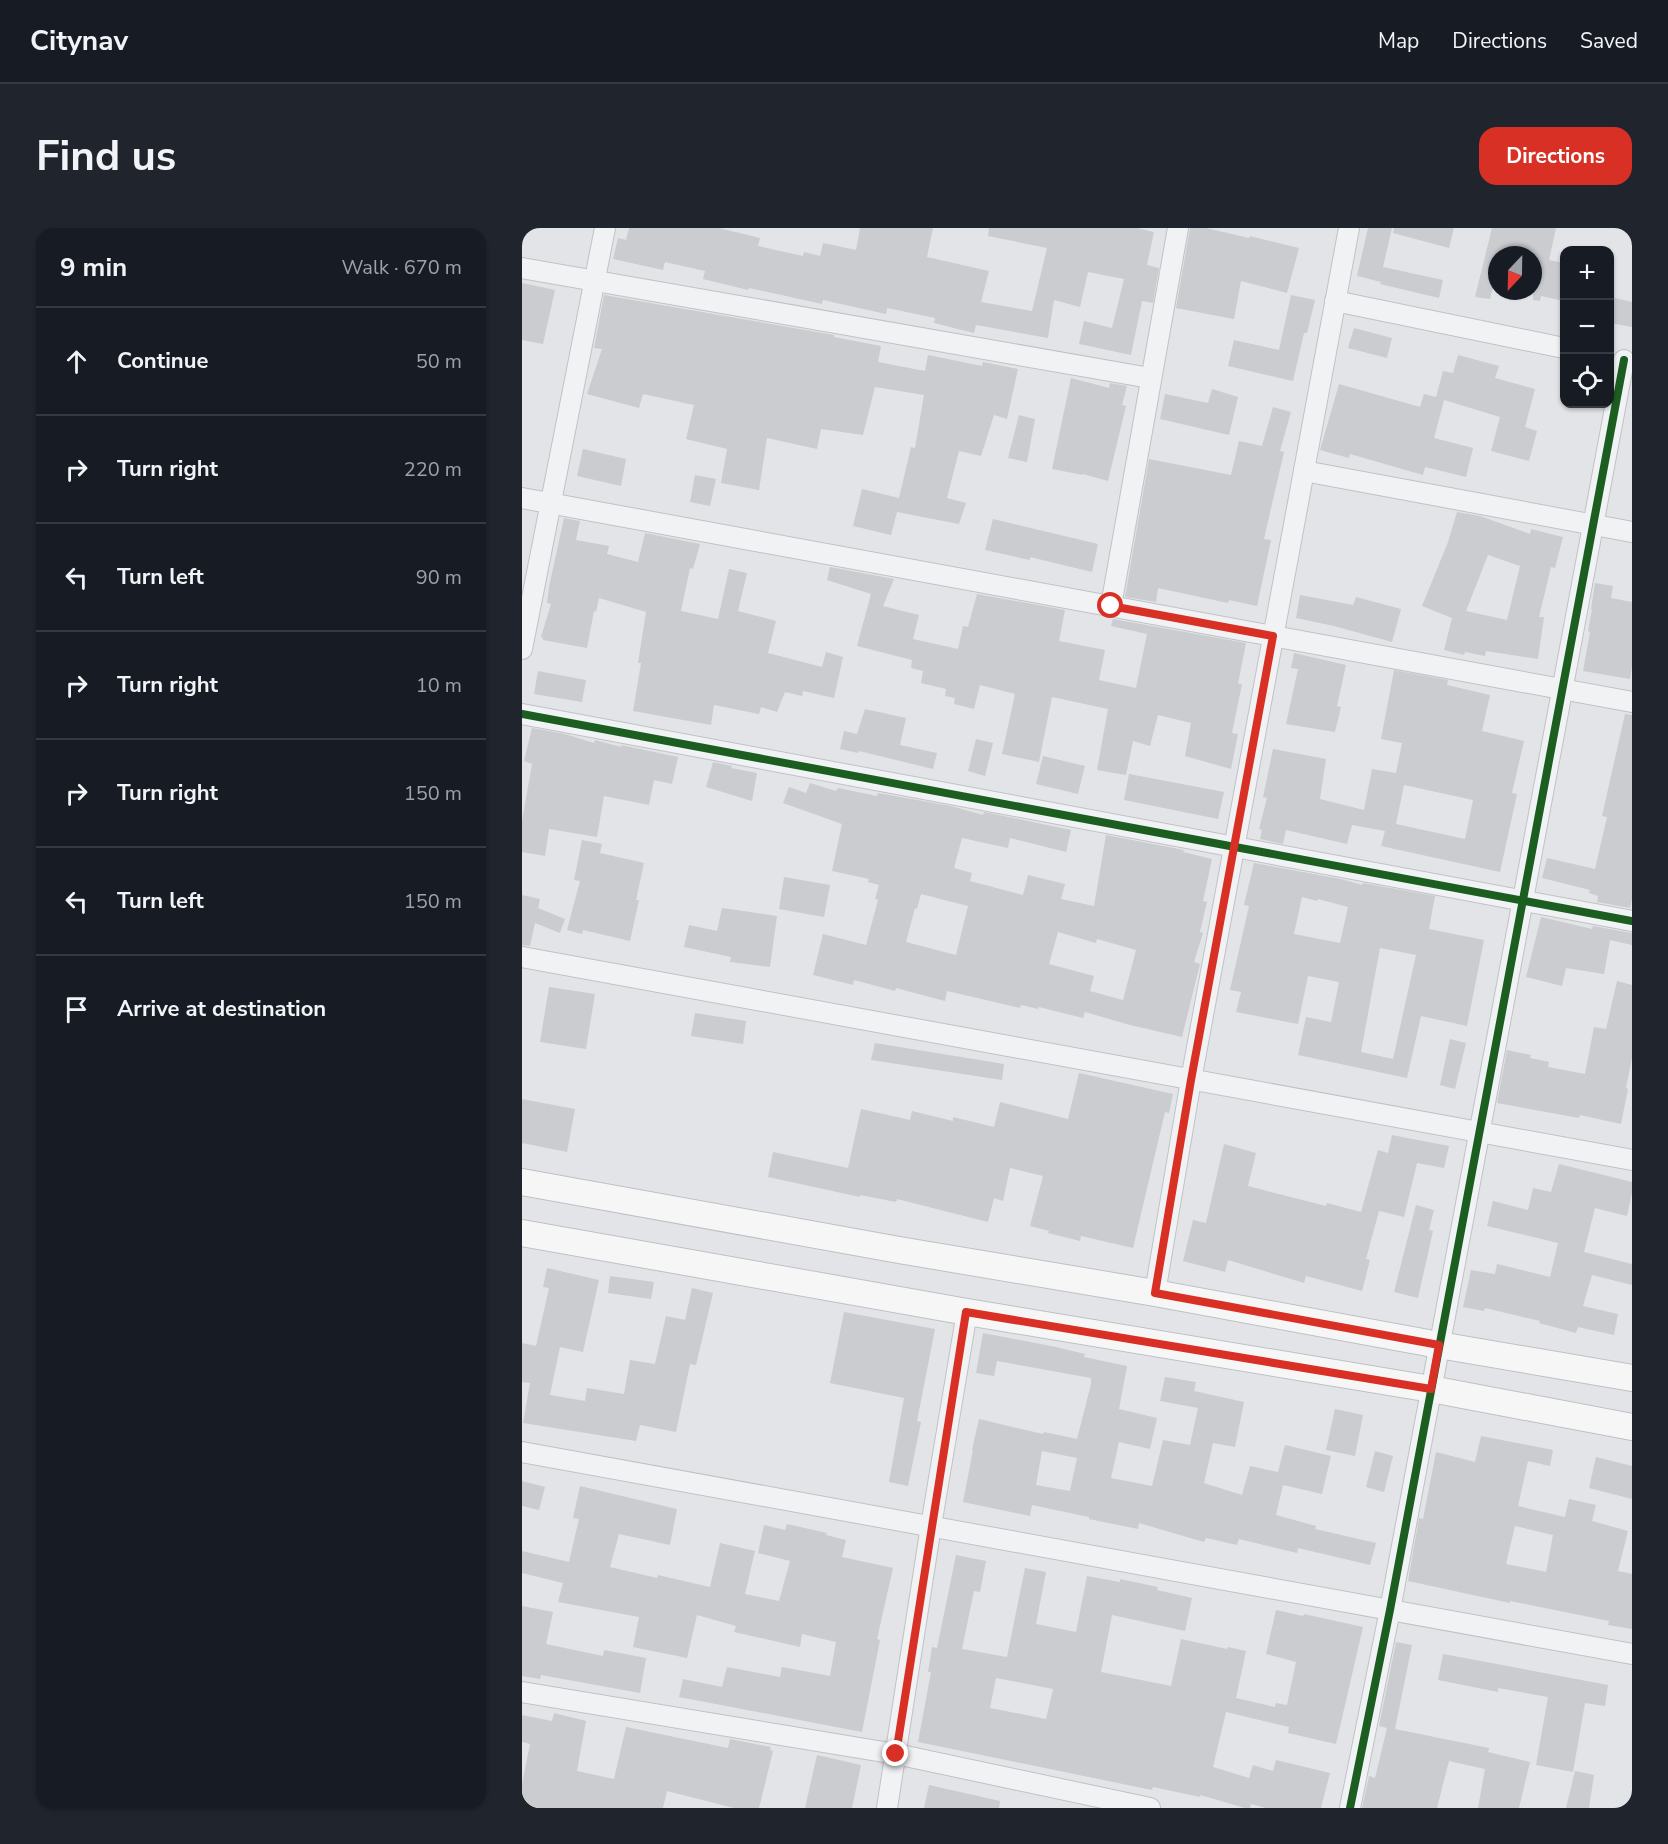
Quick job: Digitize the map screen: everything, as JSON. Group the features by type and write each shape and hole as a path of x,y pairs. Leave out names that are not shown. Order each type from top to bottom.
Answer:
{"main road":[{"path":"522,1182 900,1251 1155,1293 1632,1378"},
{"path":"522,1233 966,1312 1431,1389 1632,1427"}],"street":[{"path":"522,649 605,228"},
{"path":"1111,606 1178,228"},
{"path":"1155,1293 1191,1080 1348,228"},
{"path":"522,268 1150,378"},
{"path":"1335,302 1560,347"},
{"path":"1350,1808 1431,1389 1622,360"},
{"path":"1304,471 1632,532"},
{"path":"522,498 1632,702"},
{"path":"522,714 1632,921"},
{"path":"522,957 1632,1160"},
{"path":"887,1808 966,1312"},
{"path":"522,1452 1632,1654"},
{"path":"522,1692 896,1754 1150,1808"}],"building":[{"path":"629,228 719,228 760,238 758,246 803,256 804,252 820,256 823,243 856,250 860,228 933,228 927,257 989,271 981,302 1032,311 1047,248 988,236 989,228 1137,228 1154,232 1147,265 1159,268 1153,303 1142,301 1131,355 1079,344 1084,321 1112,328 1124,279 1088,272 1080,307 1054,300 1048,338 976,325 974,333 934,323 935,318 887,308 886,314 823,300 822,304 749,288 748,290 703,279 705,271 665,262 663,270 613,259 618,238 626,240"},
{"path":"1190,228 1206,228 1249,238 1250,236 1299,248 1287,293 1241,281 1234,319 1176,308"},
{"path":"1368,228 1392,228 1383,267 1443,280 1439,298 1357,276"},
{"path":"1394,228 1454,228 1449,248 1393,233"},
{"path":"1492,228 1556,228 1549,260 1560,262 1560,300 1542,296 1542,246 1488,246 1488,299 1475,297"},
{"path":"522,283 555,290 543,344 522,340"},
{"path":"604,295 834,335 834,337 881,346 878,362 925,371 928,355 982,366 983,362 1018,369 1007,419 994,415 981,456 959,451 947,498 966,503 959,524 897,512 891,535 853,526 862,489 899,498 911,447 915,448 924,395 875,387 863,435 821,429 817,449 767,438 759,490 721,483 727,449 686,439 694,405 643,394 639,408 587,394 602,349 594,348"},
{"path":"1291,295 1315,300 1307,333 1304,333 1293,381 1228,366 1234,340 1279,350"},
{"path":"1614,298 1632,302 1632,327 1614,324"},
{"path":"1354,328 1392,338 1387,358 1348,348"},
{"path":"1458,355 1499,366 1495,378 1535,389 1525,427 1537,431 1529,461 1491,451 1500,417 1444,400 1434,438 1473,448 1466,477 1425,467 1423,475 1350,454 1349,458 1320,450 1339,384 1420,407 1424,394 1436,397 1443,371 1453,373"},
{"path":"1071,378 1109,388 1110,383 1127,386 1122,405 1126,406 1108,481 1052,469"},
{"path":"1212,389 1238,397 1229,435 1160,419 1165,394 1208,403"},
{"path":"1273,407 1291,412 1280,451 1284,452 1264,539 1271,540 1257,606 1229,600 1228,603 1158,588 1156,602 1125,597 1149,459 1231,475 1239,441 1262,446"},
{"path":"1019,415 1035,419 1027,462 1008,458"},
{"path":"583,449 626,459 621,486 577,476"},
{"path":"695,475 716,479 710,506 690,502"},
{"path":"1457,512 1480,516 1530,534 1531,529 1563,537 1555,568 1551,567 1539,617 1544,617 1538,659 1486,651 1485,656 1465,652 1464,655 1444,650 1452,618 1422,606 1448,542","holes":["1488,555 1520,566 1507,620 1466,611"]},
{"path":"564,518 580,521 576,540 609,546 607,554 638,562 645,533 700,544 693,569 690,568 681,611 718,619 729,569 747,573 738,611 776,621 768,653 822,667 826,652 843,657 834,698 803,691 802,696 785,692 777,712 761,707 759,714 714,705 711,725 633,711 646,612 599,598 596,612 594,611 587,648 543,640 541,637 551,604 547,603 549,587"},
{"path":"993,519 1098,544 1092,572 1030,557 1030,560 985,550"},
{"path":"830,567 894,579 883,606 919,615 913,639 958,649 963,626 968,627 977,594 1065,610 1059,641 1105,650 1099,680 1136,688 1147,634 1111,626 1113,619 1246,643 1238,684 1242,684 1232,733 1238,734 1231,769 1185,756 1191,723 1158,715 1150,746 1133,741 1126,775 1097,770 1108,709 1052,697 1039,762 1002,754 1015,694 980,685 974,709 954,704 955,698 945,696 946,689 921,683 923,671 911,668 912,660 857,646 871,594 827,580"},
{"path":"1595,583 1613,586 1611,598 1632,602 1630,679 1583,671"},
{"path":"1300,595 1353,605 1356,597 1401,609 1392,642 1296,618"},
{"path":"1294,653 1346,665 1337,706 1341,707 1335,732 1286,724 1298,669 1291,668"},
{"path":"1394,670 1448,680 1447,685 1490,695 1482,731 1524,741 1512,793 1517,794 1500,872 1381,846 1385,831 1352,825 1347,844 1286,830 1283,844 1260,839 1262,830 1259,829 1267,798 1263,797 1273,749 1326,759 1320,799 1364,810 1372,769 1396,773 1402,743 1381,739","holes":["1404,785 1473,800 1465,839 1396,824"]},
{"path":"538,671 586,680 582,702 534,694"},
{"path":"865,709 906,718 900,745 937,753 933,769 859,751 858,753 840,749 844,731 857,734"},
{"path":"1625,714 1632,715 1632,899 1630,908 1597,902 1598,896 1589,893 1590,890 1542,878 1547,858 1595,869 1607,817 1602,816"},
{"path":"532,728 565,734 594,743 595,740 678,757 672,784 654,780 649,805 604,796 597,837 549,829 545,856 522,852 522,821 532,764 524,761"},
{"path":"976,739 993,743 985,776 968,771"},
{"path":"1043,756 1085,766 1078,794 1036,784"},
{"path":"713,762 757,773 752,801 706,787"},
{"path":"1129,774 1224,792 1218,819 1124,800"},
{"path":"810,783 836,791 838,788 877,796 878,793 951,806 983,815 984,812 1071,830 1066,852 1010,838 1008,848 962,838 954,868 972,873 970,881 1023,895 1028,875 1065,884 1061,899 1094,906 1106,835 1184,850 1183,852 1212,859 1203,901 1207,902 1200,932 1203,933 1194,962 1200,964 1182,1037 1085,1012 1083,1018 1039,1007 1038,1009 1021,1005 1020,1008 947,991 945,1001 896,988 895,991 854,980 853,985 813,975 823,934 866,945 878,900 875,899 879,885 868,882 869,879 832,871 842,824 783,803 789,787 806,793","holes":["921,894 968,906 956,955 906,942","1058,932 1096,943 1097,939 1136,950 1123,1000 1090,991 1094,976 1049,964"]},
{"path":"582,840 602,844 600,853 644,863 630,941 583,930 582,934 567,930 580,881 574,880"},
{"path":"1254,863 1362,885 1363,883 1435,896 1429,929 1484,940 1467,1026 1421,1016 1407,1078 1298,1055 1306,1017 1331,1022 1339,982 1308,976 1298,1024 1236,1012 1241,992 1230,990 1249,906 1244,905","holes":["1302,897 1348,907 1340,943 1294,934","1380,948 1416,955 1393,1059 1361,1052"]},
{"path":"784,877 830,885 824,917 779,909"},
{"path":"522,895 540,899 538,908 565,919 560,933 535,923 530,946 522,945"},
{"path":"722,908 777,916 770,967 730,962 731,957 684,947 689,925 717,931"},
{"path":"1541,917 1592,929 1593,926 1632,933 1632,945 1610,940 1604,974 1566,968 1562,986 1526,977"},
{"path":"1617,981 1632,985 1632,1058 1621,1124 1580,1115 1579,1118 1497,1103 1507,1050 1549,1062 1548,1067 1585,1074 1594,1027 1606,1029"},
{"path":"549,987 595,994 586,1049 540,1042"},
{"path":"695,1013 746,1021 743,1044 691,1036"},
{"path":"1450,1039 1466,1043 1455,1089 1440,1085"},
{"path":"875,1043 1004,1064 1002,1080 871,1060"},
{"path":"1079,1073 1173,1094 1169,1113 1165,1112 1133,1248 1081,1236 1080,1241 1030,1226 1043,1176 1010,1168 1003,1201 994,1198 988,1222 897,1199 896,1202 860,1195 860,1197 768,1177 773,1152 848,1168 861,1109 910,1120 912,1111 953,1121 953,1117 994,1127 1000,1102 1068,1119"},
{"path":"522,1099 575,1109 567,1152 522,1143"},
{"path":"1392,1135 1449,1146 1444,1168 1417,1163 1404,1217 1379,1211 1366,1259 1370,1260 1362,1291 1306,1276 1304,1283 1228,1260 1225,1272 1183,1261 1193,1220 1206,1223 1224,1144 1256,1153 1248,1186 1326,1206 1327,1203 1361,1212 1378,1150 1388,1153"},
{"path":"1559,1164 1632,1182 1627,1216 1595,1208 1584,1252 1632,1264 1632,1285 1592,1275 1583,1306 1618,1314 1614,1335 1578,1327 1576,1333 1539,1323 1540,1321 1485,1308 1484,1311 1463,1307 1471,1270 1495,1274 1497,1264 1550,1277 1558,1243 1487,1226 1493,1201 1528,1210 1533,1188 1551,1192"},
{"path":"1416,1205 1434,1210 1429,1230 1433,1231 1418,1298 1394,1292"},
{"path":"547,1268 599,1280 583,1352 560,1347 550,1395 585,1401 587,1388 624,1394 630,1360 655,1364 666,1316 685,1320 692,1288 713,1293 696,1365 690,1364 676,1432 640,1425 636,1441 523,1423 530,1383 522,1382 522,1343 536,1346 549,1288 543,1287"},
{"path":"610,1276 654,1282 651,1299 608,1293"},
{"path":"844,1312 935,1329 917,1421 921,1422 908,1486 889,1482 904,1398 830,1383"},
{"path":"983,1333 1056,1347 1085,1354 1084,1357 1127,1366 1119,1409 1157,1418 1150,1449 1119,1442 1111,1478 1152,1486 1163,1440 1190,1445 1198,1408 1160,1401 1165,1377 1196,1382 1194,1391 1244,1402 1235,1447 1213,1443 1204,1483 1242,1495 1250,1466 1278,1472 1285,1445 1331,1456 1322,1494 1283,1485 1276,1515 1316,1526 1315,1529 1376,1543 1370,1565 1298,1548 1297,1553 1239,1539 1237,1545 1206,1538 1204,1542 1139,1523 1138,1529 1032,1505 1030,1516 963,1502 979,1419 1043,1434 1044,1432 1077,1439 1091,1384 1091,1378 997,1361 994,1376 976,1373","holes":["1042,1451 1077,1458 1070,1491 1036,1485"]},
{"path":"1335,1409 1363,1415 1355,1456 1326,1450"},
{"path":"1481,1436 1553,1450 1550,1466 1528,1461 1518,1506 1565,1517 1569,1499 1596,1505 1592,1521 1628,1531 1618,1571 1632,1574 1632,1629 1608,1625 1609,1621 1408,1581 1419,1518 1423,1519 1436,1452 1475,1462","holes":["1515,1526 1553,1535 1546,1572 1506,1564"]},
{"path":"1375,1451 1393,1456 1384,1492 1366,1487"},
{"path":"1596,1457 1632,1466 1632,1499 1589,1488"},
{"path":"522,1481 545,1487 539,1510 522,1506"},
{"path":"580,1486 677,1509 670,1545 619,1534 610,1567 710,1587 720,1543 755,1551 745,1594 779,1601 790,1561 758,1553 764,1525 785,1530 787,1524 846,1540 842,1557 893,1568 877,1639 880,1640 862,1732 679,1697 683,1679 722,1687 727,1667 780,1677 782,1667 830,1676 836,1642 802,1634 800,1647 734,1632 736,1626 697,1615 687,1658 633,1647 639,1617 558,1602 563,1583 522,1573 522,1551 569,1562 579,1519 573,1518"},
{"path":"956,1555 986,1561 980,1592 974,1591 962,1649 1007,1657 1025,1568 1046,1572 1036,1624 1076,1632 1087,1576 1120,1582 1120,1579 1158,1587 1157,1590 1192,1598 1185,1631 1112,1615 1101,1672 1171,1686 1181,1639 1227,1649 1228,1647 1246,1651 1236,1698 1275,1707 1276,1703 1287,1705 1296,1662 1266,1654 1276,1610 1363,1627 1336,1744 1288,1733 1289,1727 1226,1712 1213,1767 1249,1778 1253,1765 1273,1771 1276,1760 1330,1773 1321,1808 1266,1808 1251,1804 1250,1808 1245,1808 1200,1795 1200,1797 1153,1787 1152,1790 918,1742 931,1672 928,1672 932,1647 937,1648","holes":["996,1678 1053,1689 1046,1719 990,1708"]},
{"path":"522,1606 553,1612 546,1644 603,1656 604,1650 646,1658 640,1693 541,1675 540,1679 522,1676"},
{"path":"1396,1642 1412,1645 1395,1729 1489,1748 1488,1752 1530,1762 1519,1808 1478,1808 1485,1769 1449,1761 1437,1808 1362,1808 1369,1776 1375,1778 1387,1728 1379,1726"},
{"path":"1443,1654 1608,1685 1605,1706 1585,1703 1573,1772 1536,1765 1548,1697 1498,1688 1498,1692 1438,1680"},
{"path":"554,1713 586,1721 577,1771 614,1779 626,1727 728,1748 730,1739 771,1747 770,1750 773,1751 759,1808 734,1808 667,1791 663,1808 522,1808 522,1784 530,1744 522,1742 522,1715 552,1721"},
{"path":"817,1755 861,1765 852,1808 805,1808"},
{"path":"1575,1771 1594,1775 1589,1808 1566,1808"},
{"path":"929,1785 1000,1801 999,1808 924,1808"}],"cycle path":[{"path":"1350,1808 1390,1610 1624,360"},
{"path":"522,714 1632,921"}],"route":[{"path":"896,1754 966,1312 1431,1389 1439,1345 1155,1293 1191,1080 1273,636 1111,606"}]}
